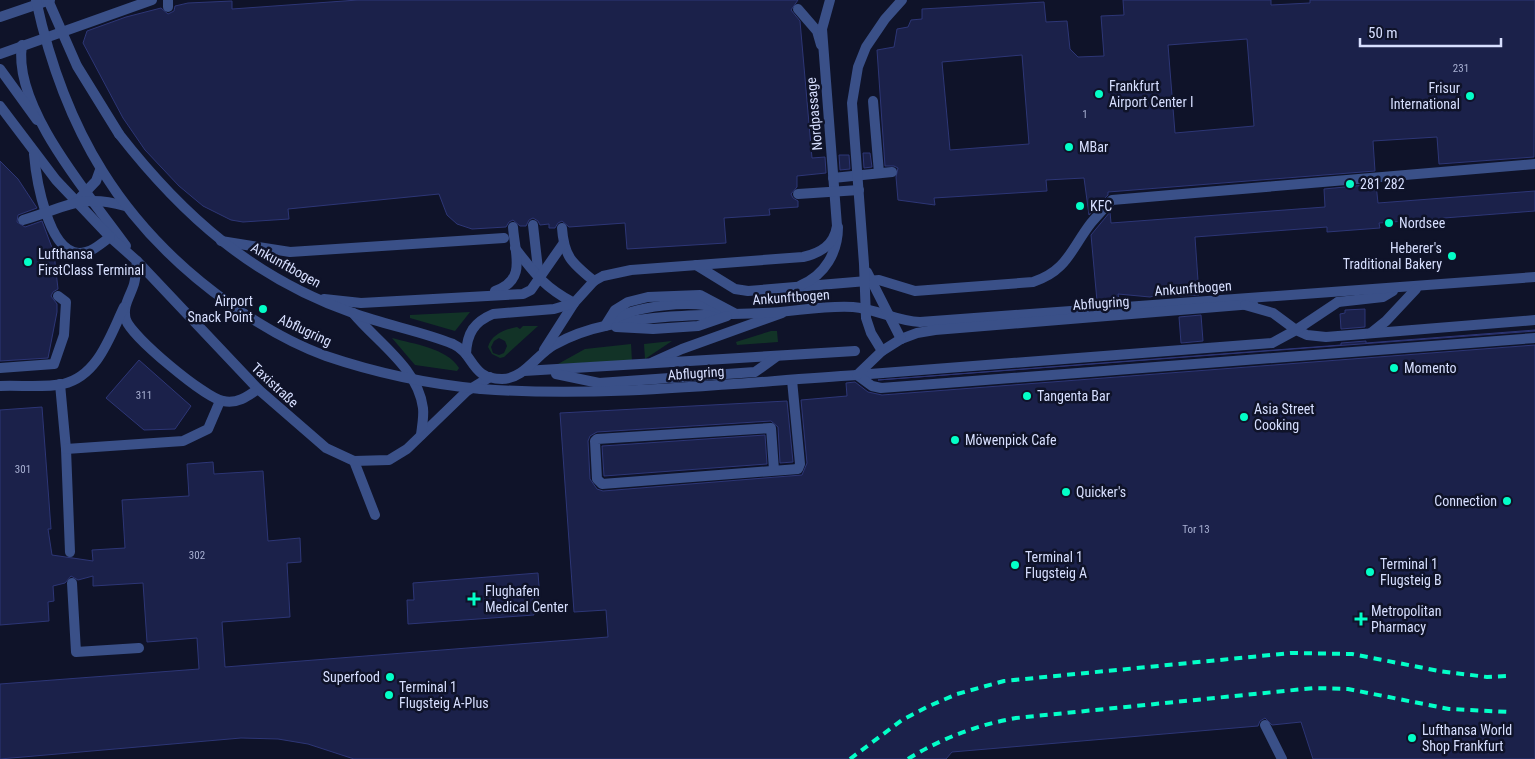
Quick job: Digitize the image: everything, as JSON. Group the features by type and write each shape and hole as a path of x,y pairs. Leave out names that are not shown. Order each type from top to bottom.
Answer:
{"street":[{"name":"Abflugring","path":"36,0 48,50 64,95 100,170 125,206 188,272 262,325 290,341 325,356 400,377 481,390 542,393 629,392 857,375 882,351 901,339 917,333 1245,305 1280,299 1535,278"},
{"path":"0,17 49,0"},
{"name":"Ankunftbogen","path":"49,0 77,66 118,134 148,171 220,241 261,270 312,297 353,313 452,344 466,354 478,372 490,377 506,379 524,371 541,355 568,338 605,326 650,318 851,307 902,320 920,322 1535,278"},
{"path":"0,54 152,0"},
{"name":"Nordpassage","path":"796,287 814,278 832,257 837,245 838,226 822,29 830,0"},
{"path":"882,351 871,333 866,318 853,111 854,84 866,47 884,19 902,0"},
{"path":"798,8 817,31 823,52"},
{"name":"Taxistraße","path":"22,45 20,58 21,72 43,127"},
{"name":"Taxistraße","path":"0,69 137,261"},
{"path":"873,101 879,173"},
{"name":"Taxistraße","path":"0,106 34,154 110,237 137,261 258,389 326,448 354,461 389,460 407,449 467,391 490,377"},
{"path":"34,154 37,183 55,234 60,242 74,252 81,253 89,251 110,237"},
{"path":"696,265 735,289 755,290 879,280 915,291 1033,282 1045,278 1064,264 1092,223 1112,200 1535,164"},
{"path":"76,201 90,190 100,170"},
{"path":"833,178 892,172"},
{"path":"798,194 859,190"},
{"path":"23,220 76,201 101,200 125,206"},
{"path":"533,225 539,279"},
{"path":"541,355 574,303 594,281 613,273 814,255 831,243 838,226"},
{"path":"485,295 508,287 514,280 516,271 513,227"},
{"path":"562,228 563,244 567,256 574,265 594,281"},
{"path":"220,241 290,252 504,238"},
{"path":"312,297 361,303 528,292 563,244"},
{"path":"514,247 550,290 574,303"},
{"path":"0,386 60,384 73,381 91,368 103,351 124,307 134,283 137,261"},
{"path":"864,264 901,339"},
{"path":"1371,332 1386,321 1416,289"},
{"path":"857,375 1272,343 1296,330 1338,302 1383,297 1393,291"},
{"name":"Ankunftbogen","path":"605,326 615,310 628,302 648,297 700,295 734,313"},
{"path":"0,368 54,364 64,335 66,302 58,296"},
{"path":"466,354 468,335 478,322 486,317 493,314 554,309 574,303"},
{"path":"1245,305 1273,313 1296,330 1307,335 1326,338 1371,332 1535,320"},
{"path":"124,307 126,321 137,336 200,390 220,401 244,399 258,389"},
{"path":"645,365 682,349 787,311"},
{"path":"353,313 403,364 413,381 423,407 421,435"},
{"path":"857,375 872,386 881,388 1535,338"},
{"path":"524,371 855,351"},
{"path":"542,371 599,383 671,379 755,372 776,356"},
{"path":"774,470 771,428 597,439 595,441 597,479 602,484 798,469 800,464 792,380"},
{"path":"60,384 66,449 70,552"},
{"path":"66,449 183,441 208,429 220,401"},
{"path":"354,461 375,515"},
{"path":"72,583 76,652 139,648"},
{"path":"1265,726 1282,759"}],"green space":[{"path":"470,312 455,331 410,318 410,315"},
{"path":"523,326 538,326 504,357 500,358 492,354 488,347 495,336 512,328 517,327 520,329","holes":["499,338 505,341 507,346 504,353 499,355 493,353 491,347 494,341"]},
{"path":"771,331 777,331 778,342 737,345 736,342"},
{"path":"392,338 438,351 454,361 459,368 457,371 415,365"},
{"path":"672,341 645,359 644,344"},
{"path":"631,344 632,361 558,364 585,349"}],"building":[{"path":"358,0 798,0 791,10 800,21 812,158 825,157 826,173 797,176 797,187 791,194 798,201 798,207 769,209 770,215 724,218 726,243 627,249 625,223 569,227 562,221 555,228 549,228 549,224 540,225 533,218 529,220 526,226 520,226 513,220 506,227 472,229 457,224 447,215 439,194 288,209 289,219 243,222 231,220 203,206 179,186 145,150 123,118 83,43 87,31 126,17 161,8 168,14 174,11 175,6 188,3 232,1 232,9"},
{"name":"Frankfurt Airport Center I","path":"1123,0 1271,0 1271,5 1310,3 1310,0 1535,0 1534,157 1439,164 1437,137 1373,141 1375,171 1108,192 1108,195 1089,215 1084,178 1046,180 1047,191 934,198 935,205 898,200 896,177 898,168 885,166 877,50 894,47 897,29 908,27 911,20 922,19 922,9 1044,2 1046,22 1067,21 1070,49 1078,57 1104,56 1101,16 1124,15","holes":["1247,39 1254,126 1175,133 1168,45","1022,55 1029,144 950,150 942,62"]},
{"path":"863,153 870,153 872,167 864,168"},
{"path":"839,155 849,155 850,169 840,170"},
{"name":"Lufthansa FirstClass Terminal","path":"0,161 18,179 37,208 18,215 17,222 25,227 42,221 54,253 58,289 51,296 57,304 57,312 48,358 0,361"},
{"path":"1376,184 1378,203 1535,191 1535,211 1379,223 1380,228 1327,232 1327,227 1195,237 1199,295 1178,296 1177,290 1150,297 1118,294 1119,299 1097,301 1091,235 1110,212 1111,223 1325,207 1324,189"},
{"path":"1365,309 1365,327 1341,329 1340,314 1345,313 1345,310"},
{"path":"1201,315 1203,341 1181,343 1179,317"},
{"path":"1535,331 878,380 1341,345 1341,343 1366,341 1366,343"},
{"path":"1535,345 1535,759 1313,759 1301,722 1272,725 1265,718 1260,721 1258,726 952,752 946,759 354,759 308,744 278,739 241,738 0,759 0,684 199,669 197,638 147,642 143,583 93,586 93,576 78,580 71,576 65,583 53,586 54,601 48,602 49,621 0,625 0,410 42,407 51,529 48,529 52,555 93,561 92,550 125,548 122,500 189,496 187,464 213,462 214,474 263,471 268,541 300,538 301,562 287,563 290,617 222,622 225,667 608,637 606,610 574,612 560,413 787,401 793,462 780,463 778,427 771,421 597,432 590,436 588,441 590,479 597,489 603,491 802,475 807,463 801,400 847,396 846,383 855,382 868,392 882,395"},
{"path":"139,360 191,406 175,429 144,430 106,398"},
{"path":"765,435 767,464 604,476 602,446"},
{"name":"Flughafen Medical Center","path":"538,573 540,598 533,598 534,615 408,624 407,600 414,600 413,583"}],"railway":[{"path":"850,759 902,720 929,706 957,694 1004,681 1291,653 1352,654 1439,671 1487,677 1506,676"},
{"path":"908,759 960,733 987,724 1016,718 1314,688 1348,689 1449,709 1509,712"}],"place":[{"name":"Frankfurt Airport Center I","path":"1099,94"},
{"name":"Frisur International","path":"1470,96"},
{"name":"MBar","path":"1069,147"},
{"name":"281 282","path":"1350,184"},
{"name":"KFC","path":"1080,206"},
{"name":"Nordsee","path":"1389,223"},
{"name":"Heberer's Traditional Bakery","path":"1452,256"},
{"name":"Lufthansa FirstClass Terminal","path":"28,262"},
{"name":"Airport Snack Point","path":"263,309"},
{"name":"Momento","path":"1394,368"},
{"name":"Tangenta Bar","path":"1027,396"},
{"name":"Asia Street Cooking","path":"1244,417"},
{"name":"Möwenpick Cafe","path":"955,440"},
{"name":"Quicker's","path":"1066,492"},
{"name":"Connection","path":"1507,501"},
{"name":"Terminal 1 Flugsteig A","path":"1015,565"},
{"name":"Terminal 1 Flugsteig B","path":"1370,572"},
{"name":"Flughafen Medical Center","path":"474,599"},
{"name":"Metropolitan Pharmacy","path":"1361,619"},
{"name":"Superfood","path":"390,677"},
{"name":"Terminal 1 Flugsteig A-Plus","path":"389,695"},
{"name":"Lufthansa World Shop Frankfurt","path":"1412,738"}]}
